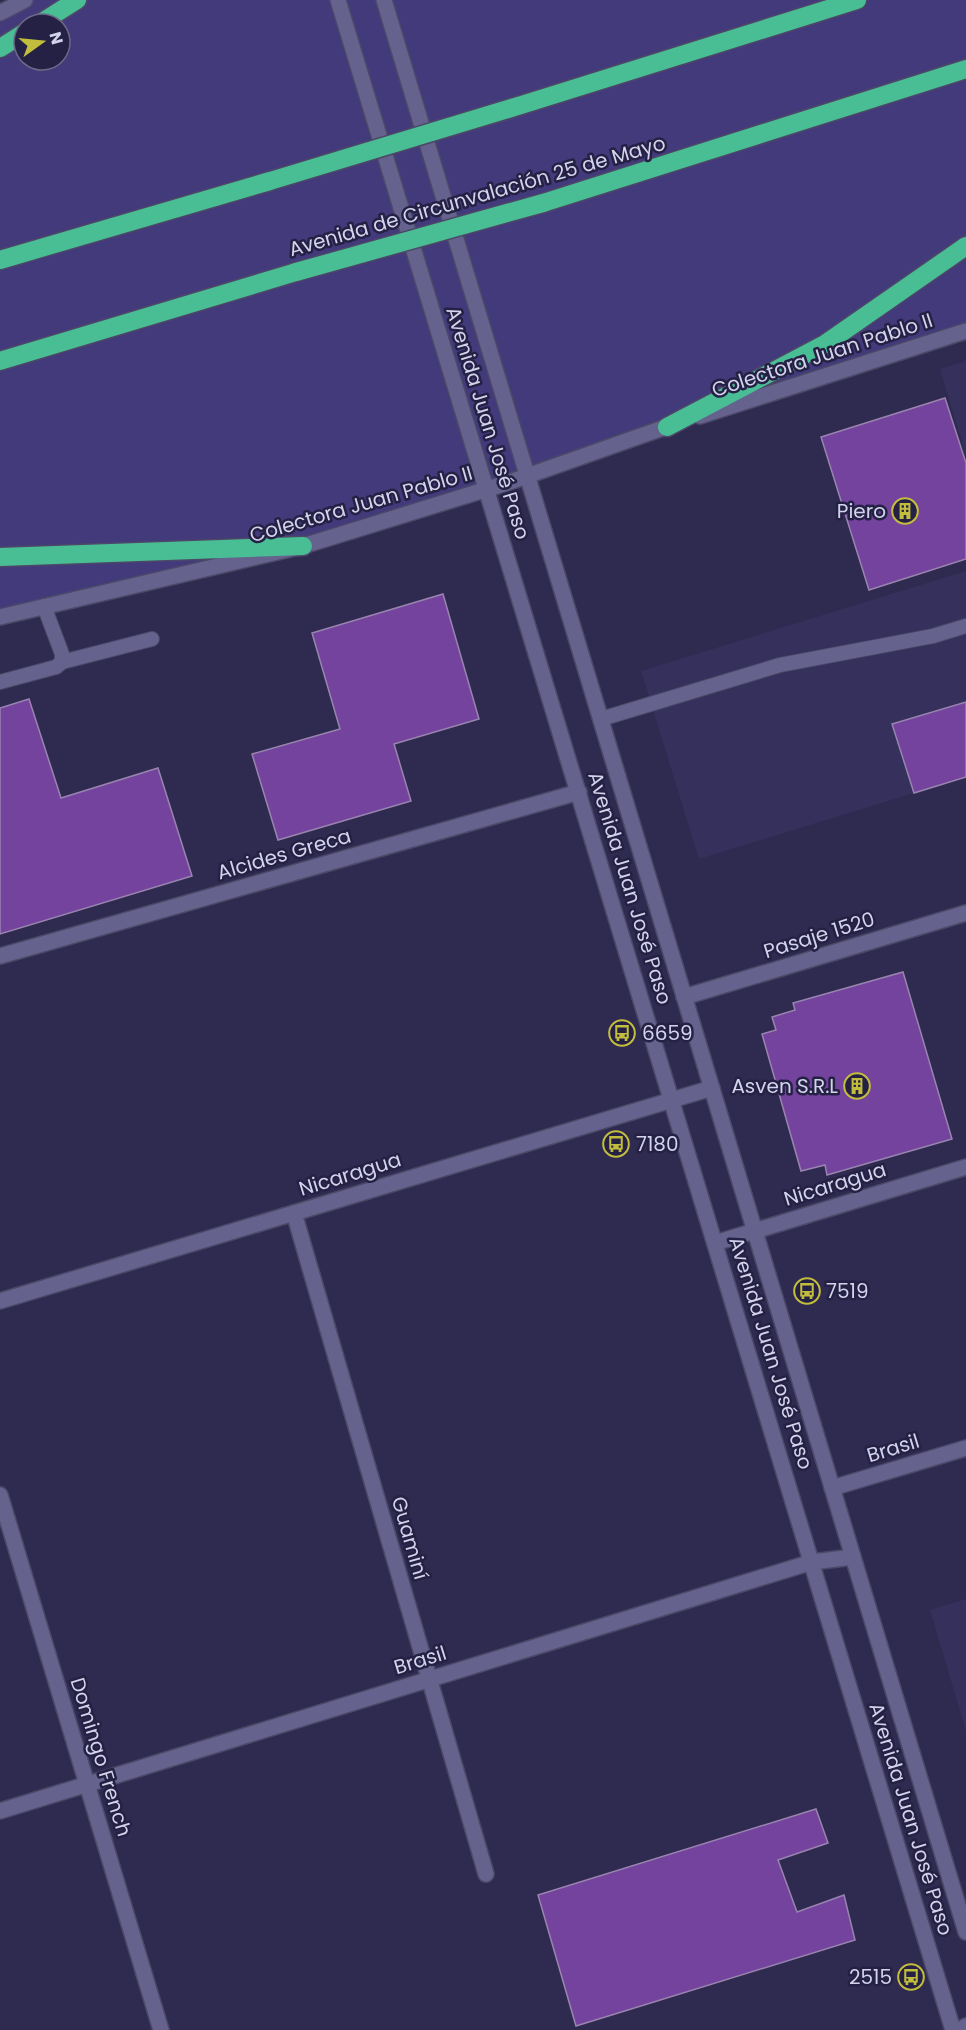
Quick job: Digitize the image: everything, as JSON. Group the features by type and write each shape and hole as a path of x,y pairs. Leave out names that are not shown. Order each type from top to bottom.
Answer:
{"highway":[{"path":"58,12 77,0"},
{"path":"0,260 270,182 858,0"},
{"name":"Avenida de Circunvalación 25 de Mayo","path":"0,361 296,272 543,203 966,69"},
{"path":"668,427 825,344 966,246"},
{"path":"0,557 303,546"}],"main road":[{"path":"0,13 25,0"},
{"name":"Avenida Juan José Paso","path":"338,0 953,2030"},
{"name":"Avenida Juan José Paso","path":"384,0 966,1932"},
{"name":"Colectora Juan Pablo II","path":"0,617 303,546 486,490 668,427 966,331"},
{"name":"Alcides Greca","path":"0,956 579,792"},
{"name":"Pasaje 1520","path":"684,997 966,913"},
{"name":"Nicaragua","path":"0,1301 712,1088"},
{"name":"Nicaragua","path":"715,1243 966,1167"},
{"name":"Guaminí","path":"294,1213 486,1874"},
{"name":"Brasil","path":"832,1488 966,1448"},
{"name":"Domingo French","path":"0,1495 161,2030"},
{"name":"Brasil","path":"0,1811 812,1562 853,1557"},
{"path":"959,2030 966,2026"}],"lane":[{"path":"44,606 62,654 62,662"},
{"path":"601,719 780,665 933,636 966,626"},
{"path":"0,682 56,667 62,662 152,639"}],"shaded area":[{"path":"25,0 966,0 966,331 303,546 0,617 0,13"},
{"path":"966,361 966,455 940,369"},
{"path":"966,571 966,777 699,859 641,671"},
{"path":"966,1599 966,1731 930,1610"}],"building":[{"name":"Piero","path":"945,398 966,463 966,559 869,590 821,437"},
{"path":"443,594 479,719 394,744 411,801 278,840 252,754 340,729 312,633"},
{"path":"29,699 61,798 158,768 192,876 0,934 0,708"},
{"path":"966,702 966,777 914,793 892,724"},
{"name":"Asven S.R.L","path":"903,972 952,1139 827,1175 825,1165 801,1171 762,1034 776,1030 772,1017 795,1010 793,1003"},
{"path":"816,1809 828,1843 778,1860 797,1912 844,1895 855,1940 576,2026 538,1895"}],"place":[{"name":"Piero","path":"905,511"},
{"name":"6659","path":"622,1033"},
{"name":"Asven S.R.L","path":"857,1086"},
{"name":"7180","path":"616,1144"},
{"name":"7519","path":"807,1291"},
{"name":"2515","path":"911,1977"}]}
